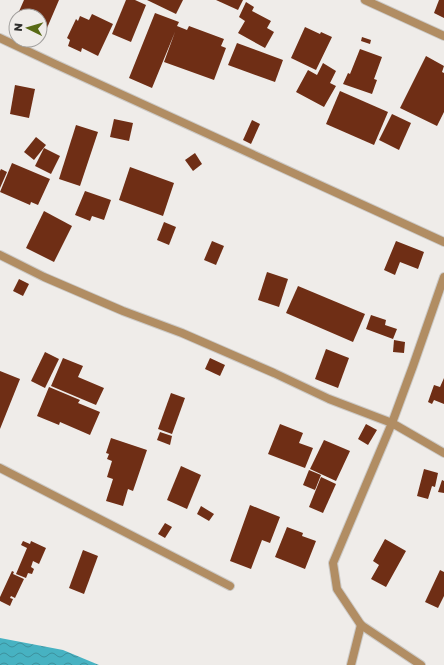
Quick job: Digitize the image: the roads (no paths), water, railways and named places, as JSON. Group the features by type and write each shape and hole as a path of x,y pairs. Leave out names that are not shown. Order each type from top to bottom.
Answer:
{"street":[{"path":"365,0 444,36"},
{"path":"0,38 444,242"},
{"path":"0,255 44,277 123,311 182,333 329,398 392,423 444,453"},
{"path":"421,665 361,625 337,589 332,564 392,423 444,278"},
{"path":"0,468 230,586"},
{"path":"351,665 361,625"}],"water":[{"path":"0,638 63,650 99,665 0,665"}]}
